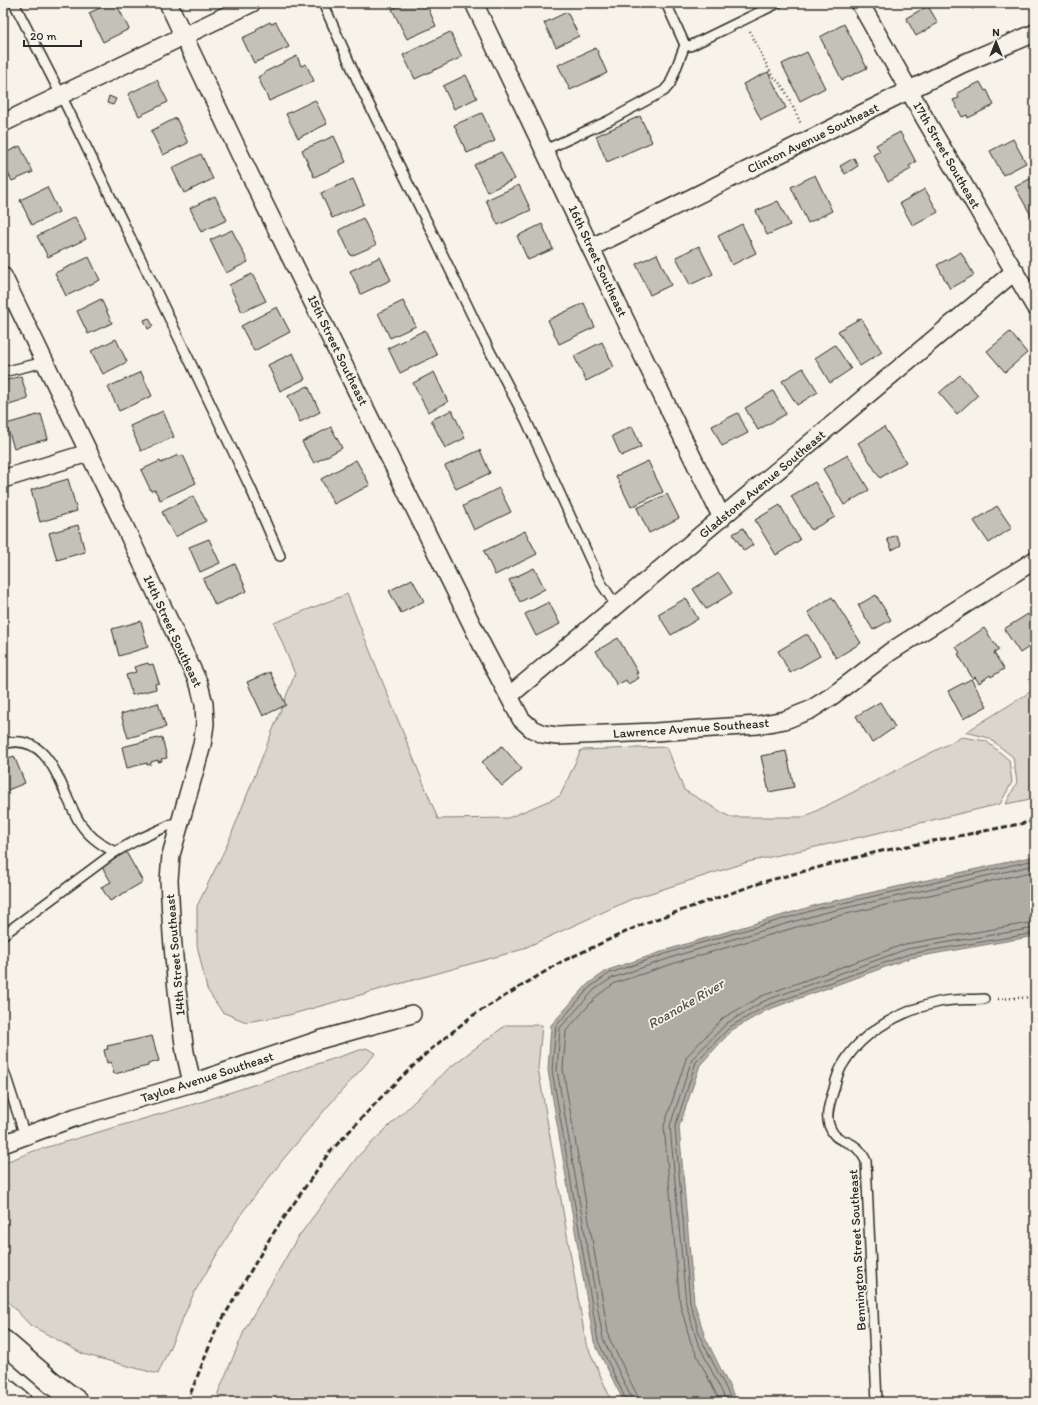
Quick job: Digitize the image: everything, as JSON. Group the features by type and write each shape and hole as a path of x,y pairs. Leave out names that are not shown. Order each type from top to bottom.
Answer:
{"main road":[{"path":"3,1341 52,1384 77,1402"},
{"path":"3,1388 20,1402"}],"street":[{"name":"15th Street Southeast","path":"168,3 246,165 509,696"},
{"path":"3,123 252,3"},
{"name":"16th Street Southeast","path":"474,3 722,518"},
{"name":"17th Street Southeast","path":"860,3 1035,307"},
{"name":"Clinton Avenue Southeast","path":"592,247 962,64 1035,33"},
{"name":"Gladstone Avenue Southeast","path":"509,696 617,607 1015,271"},
{"name":"14th Street Southeast","path":"3,276 123,523 199,684 203,697 205,724 202,745 171,855 170,880 172,935 177,990 185,1052 192,1083"},
{"path":"3,479 88,453"},
{"name":"Lawrence Avenue Southeast","path":"509,696 521,719 532,729 543,734 557,736 655,732 758,725 784,720 810,710 832,696 890,652 1035,560"},
{"name":"Tayloe Avenue Southeast","path":"3,1144 76,1117 192,1083 319,1040 412,1014"}],"lane":[{"path":"14,3 61,95 244,474 280,556"},
{"path":"323,3 359,84 482,336 526,420 601,583 617,607"},
{"path":"545,150 608,121 664,91 670,84 685,44 666,3"},
{"path":"685,44 690,46 778,3"},
{"path":"3,372 45,362"},
{"path":"3,744 24,742 34,746 45,754 52,765 80,823 88,834 102,846 115,852"},
{"path":"3,935 115,852 181,820"},
{"name":"Bennington Street Southeast","path":"877,1402 866,1161 862,1152 853,1145 841,1140 833,1133 828,1123 828,1112 837,1076 844,1061 854,1048 873,1032 898,1017 922,1007 940,1002 984,999"},
{"path":"3,1068 25,1136"}],"path":[{"path":"744,20 772,74 784,88 809,141"},
{"path":"984,999 1035,997"}],"shaded area":[{"path":"347,594 438,819 508,818 560,796 581,750 667,747 684,790 730,817 804,817 962,737 986,741 1009,760 1012,782 1000,804 748,862 632,899 520,950 289,1015 246,1022 222,1012 207,989 197,945 197,906 228,843 295,674 274,623"},
{"path":"1035,689 1035,798 1006,804 1017,782 1013,757 989,738 966,732"},
{"path":"506,1025 542,1025 538,1068 586,1343 612,1402 220,1402 218,1393 245,1329 296,1240 358,1156 449,1068"},
{"path":"366,1048 376,1053 285,1157 241,1214 194,1293 158,1374 83,1354 30,1325 3,1296 3,1163 34,1151 201,1102"}],"water":[{"name":"Roanoke River","path":"1035,856 1035,936 910,958 767,1010 732,1030 700,1065 679,1127 694,1302 705,1337 737,1402 624,1402 594,1342 548,1070 551,1025 588,984 608,970 679,946 820,904"}],"building":[{"path":"110,3 116,3 129,29 103,42 89,13"},
{"path":"406,3 426,3 436,26 407,39 392,9"},
{"path":"969,3 985,3 972,9"},
{"path":"928,6 938,23 916,36 906,18"},
{"path":"567,12 579,36 556,47 544,23"},
{"path":"270,22 271,24 276,22 289,47 254,63 242,38 257,31 256,29"},
{"path":"844,24 867,68 842,80 820,37"},
{"path":"450,32 462,57 415,79 403,55"},
{"path":"596,48 607,73 570,90 558,65"},
{"path":"807,52 825,88 800,101 782,64"},
{"path":"297,56 301,66 306,64 314,81 269,101 258,77"},
{"path":"768,72 786,108 761,120 743,84"},
{"path":"466,75 477,98 454,109 443,86"},
{"path":"157,80 168,102 139,116 128,94"},
{"path":"980,82 985,91 987,90 994,105 968,118 967,115 962,117 953,100 959,98 957,93"},
{"path":"109,96 116,99 113,105 107,103"},
{"path":"315,100 327,124 298,138 286,114"},
{"path":"482,113 495,141 467,153 454,125"},
{"path":"640,116 652,142 607,162 596,136"},
{"path":"176,118 188,143 163,155 151,131"},
{"path":"900,132 916,162 909,166 911,169 888,182 873,155 880,151 876,145"},
{"path":"334,136 346,162 314,177 302,150"},
{"path":"1013,139 1026,163 1003,175 990,151"},
{"path":"20,146 33,172 12,181 3,163 3,154"},
{"path":"501,152 515,179 487,192 474,165"},
{"path":"201,154 213,179 184,193 172,168"},
{"path":"854,158 858,166 845,174 840,166"},
{"path":"815,175 832,211 808,223 791,187"},
{"path":"1035,176 1035,215 1032,217 1015,187"},
{"path":"353,179 364,204 332,218 321,193"},
{"path":"519,185 531,210 498,225 486,200"},
{"path":"47,187 59,212 32,225 20,200"},
{"path":"925,189 938,212 913,226 900,203"},
{"path":"215,196 227,220 201,232 190,208"},
{"path":"778,201 790,225 767,235 756,211"},
{"path":"75,217 86,239 48,257 37,236"},
{"path":"363,218 376,245 351,256 339,230"},
{"path":"542,224 553,249 528,260 517,236"},
{"path":"742,224 756,253 732,265 718,236"},
{"path":"232,230 248,262 226,273 210,240"},
{"path":"699,246 713,274 690,285 676,257"},
{"path":"961,252 974,275 950,289 937,265"},
{"path":"657,254 671,285 650,295 636,264"},
{"path":"89,257 100,280 66,296 55,273"},
{"path":"380,257 391,280 361,294 350,271"},
{"path":"252,274 266,301 242,312 229,285"},
{"path":"101,299 112,323 88,334 77,311"},
{"path":"403,301 416,326 390,338 378,313"},
{"path":"584,303 595,327 559,344 548,320"},
{"path":"277,307 290,332 254,351 241,326"},
{"path":"149,318 153,326 148,329 144,320"},
{"path":"861,318 882,352 860,366 838,331"},
{"path":"425,330 437,355 400,373 388,348"},
{"path":"1010,332 1027,353 1005,372 987,351"},
{"path":"116,339 127,362 103,374 91,351"},
{"path":"602,342 614,367 586,381 574,356"},
{"path":"835,345 851,369 830,383 815,358"},
{"path":"293,353 305,379 280,391 268,365"},
{"path":"803,368 818,392 797,405 782,381"},
{"path":"141,372 152,396 119,411 108,387"},
{"path":"434,372 448,402 428,412 413,383"},
{"path":"960,375 978,395 957,414 939,393"},
{"path":"21,376 28,399 3,407 3,381"},
{"path":"308,386 320,412 300,422 288,396"},
{"path":"773,391 786,414 758,430 745,408"},
{"path":"452,410 465,438 445,448 431,420"},
{"path":"163,411 174,437 141,451 130,426"},
{"path":"738,413 748,433 722,446 712,426"},
{"path":"41,414 48,439 14,448 6,424"},
{"path":"632,426 641,447 621,456 612,436"},
{"path":"331,427 342,448 314,463 302,442"},
{"path":"884,427 906,462 880,478 858,443"},
{"path":"480,450 490,473 456,489 445,466"},
{"path":"178,455 179,457 183,455 196,483 160,500 155,490 151,491 141,470 160,461 161,463"},
{"path":"848,455 869,490 844,505 823,469"},
{"path":"356,460 370,485 334,504 321,479"},
{"path":"648,461 663,492 631,507 616,476"},
{"path":"68,479 77,511 40,522 31,490"},
{"path":"815,482 835,517 811,530 791,496"},
{"path":"499,488 511,512 474,530 463,506"},
{"path":"667,494 679,518 649,533 637,508"},
{"path":"193,496 206,521 175,537 162,512"},
{"path":"780,505 800,540 776,555 755,520"},
{"path":"997,506 1012,528 989,543 974,521"},
{"path":"78,525 85,552 57,560 49,533"},
{"path":"743,528 753,545 744,551 733,534"},
{"path":"525,531 537,554 495,575 484,551"},
{"path":"896,535 901,545 892,550 887,539"},
{"path":"209,539 220,563 200,572 189,547"},
{"path":"235,564 247,591 215,605 203,579"},
{"path":"534,568 545,589 520,602 509,580"},
{"path":"719,573 732,593 706,609 693,589"},
{"path":"412,579 424,601 401,613 389,591"},
{"path":"876,595 891,620 873,630 858,605"},
{"path":"832,597 861,643 836,658 808,612"},
{"path":"686,598 698,619 671,635 658,614"},
{"path":"549,602 560,624 536,636 525,614"},
{"path":"1028,614 1035,624 1035,643 1020,653 1004,629"},
{"path":"141,621 148,647 119,656 112,629"},
{"path":"984,628 999,650 994,653 1004,669 991,677 990,675 979,683 975,677 973,679 958,654 960,653 956,647"},
{"path":"805,635 808,635 820,656 790,673 778,651"},
{"path":"618,638 638,673 636,673 639,678 628,684 626,680 617,685 596,651"},
{"path":"148,663 149,665 153,664 159,683 155,684 156,689 132,695 126,675 136,672 134,667"},
{"path":"270,672 286,705 263,716 247,682"},
{"path":"971,679 987,706 963,719 948,691"},
{"path":"880,702 895,727 872,743 856,716"},
{"path":"158,703 166,727 128,738 121,714"},
{"path":"162,737 167,758 161,759 162,761 158,762 158,760 151,762 151,764 147,765 147,763 127,768 122,747"},
{"path":"502,746 522,769 502,786 482,762"},
{"path":"786,751 794,787 769,792 761,756"},
{"path":"14,756 25,783 3,792 3,760"},
{"path":"126,852 143,882 110,901 101,887 111,882 102,867"},
{"path":"152,1036 159,1061 148,1064 148,1066 114,1074 111,1062 107,1063 104,1050 108,1049 107,1046"}],"railway":[{"path":"187,1402 216,1330 270,1238 328,1154 389,1089 430,1050 472,1016 561,962 645,923 763,882 877,852 1035,821"}]}
